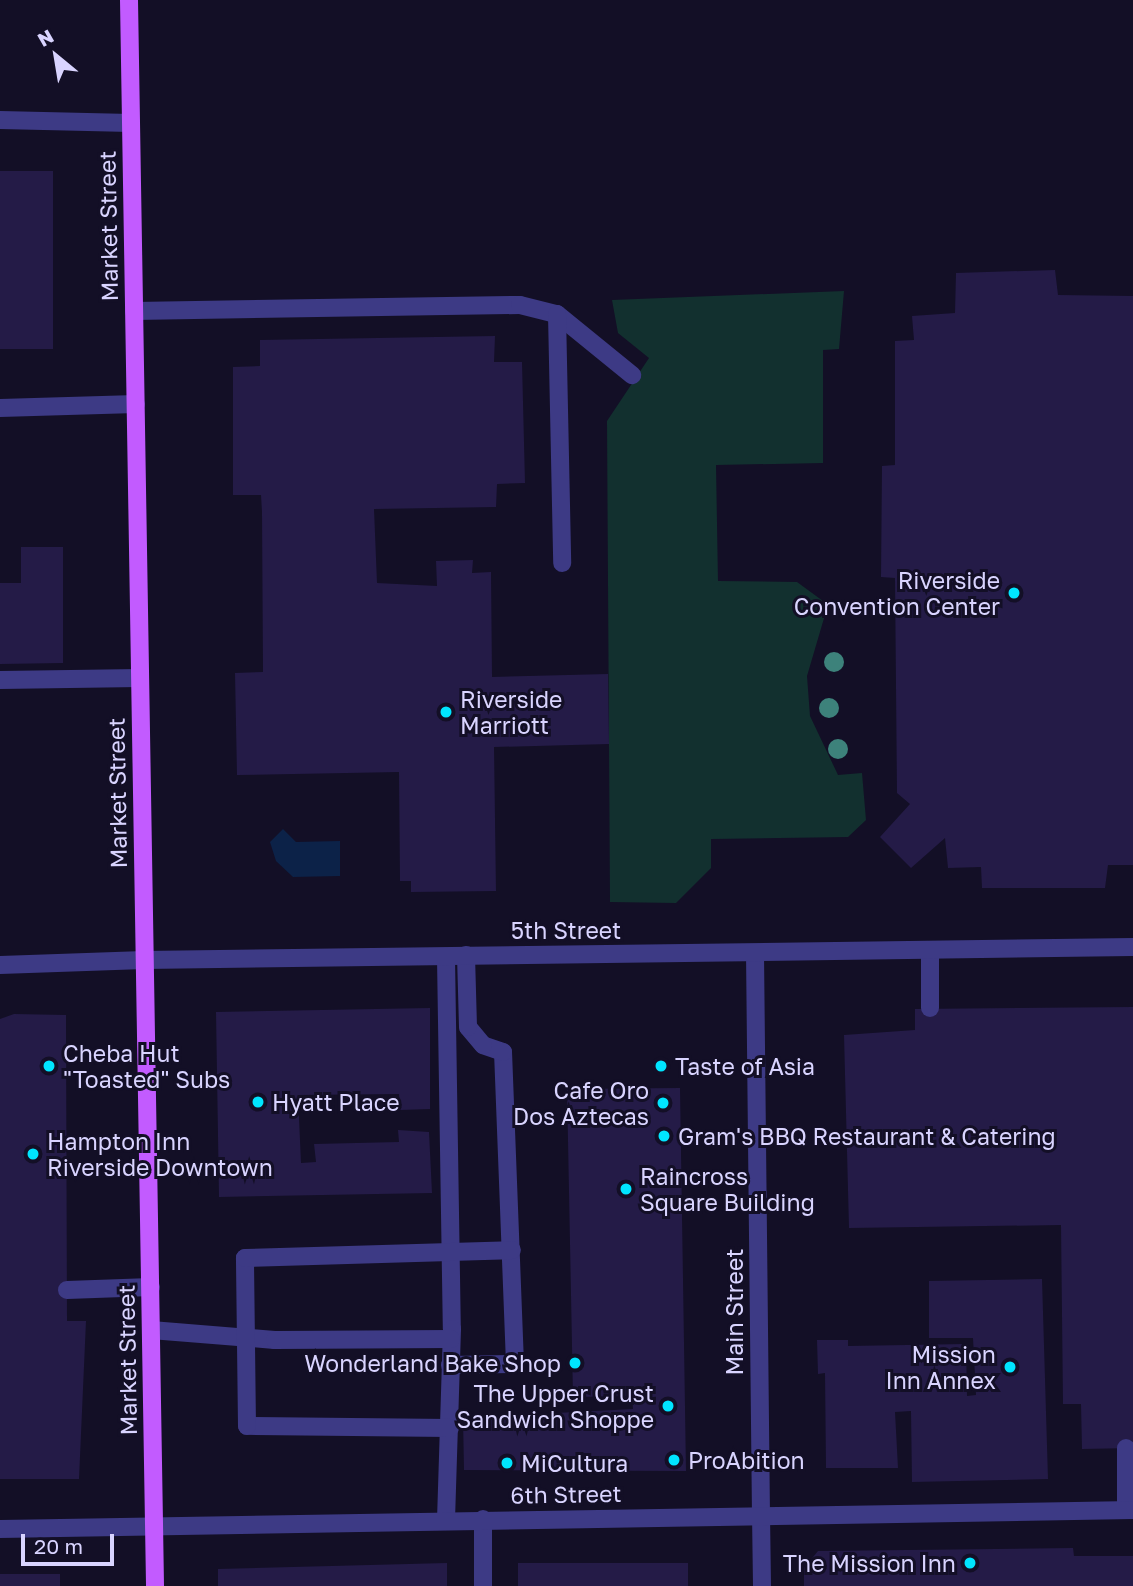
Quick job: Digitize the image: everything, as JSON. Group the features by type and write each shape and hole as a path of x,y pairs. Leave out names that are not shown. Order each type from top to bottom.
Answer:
{"main road":[{"name":"Market Street","path":"129,0 155,1586"}],"street":[{"path":"0,120 131,123"},
{"path":"134,311 520,305 557,314 632,375"},
{"path":"557,314 562,563"},
{"path":"0,408 136,404"},
{"path":"0,680 140,678"},
{"name":"5th Street","path":"0,965 144,960 1133,947"},
{"path":"930,951 930,1008"},
{"name":"Main Street","path":"755,953 762,1586"},
{"path":"450,1365 515,1364 503,1052 483,1045 468,1027 466,955"},
{"path":"446,958 451,1253 450,1428 446,1520"},
{"path":"450,1428 247,1426 243,1337 245,1258 512,1250"},
{"path":"67,1290 151,1287"},
{"path":"151,1330 243,1337 451,1339"},
{"path":"1126,1448 1129,1510"},
{"name":"6th Street","path":"0,1529 761,1514 1129,1510"},
{"path":"483,1519 483,1586"}],"green space":[{"path":"844,291 839,349 823,350 823,463 716,465 718,581 797,582 823,601 827,608 807,676 810,716 838,775 862,773 866,820 848,837 711,839 711,868 676,903 610,902 607,421 649,358 618,333 612,300"}],"water":[{"path":"283,829 296,842 340,841 340,876 293,877 276,861 270,842"}],"building":[{"path":"0,171 53,171 53,349 0,349"},
{"name":"Riverside Convention Center","path":"1055,270 1058,295 1133,296 1133,865 1108,865 1105,888 982,888 981,867 948,868 945,838 911,868 880,837 910,804 897,793 895,578 881,577 882,466 895,465 895,341 914,340 912,316 955,313 956,273"},
{"path":"495,336 494,362 522,362 525,483 497,484 496,507 374,509 377,583 437,586 436,561 473,560 472,573 491,572 492,677 608,674 609,744 494,747 496,891 411,892 411,881 400,881 399,772 237,775 235,673 263,672 262,512 261,495 233,495 233,367 260,366 260,340"},
{"path":"21,547 63,547 63,663 0,664 0,583 21,583"},
{"path":"1133,1007 1133,1448 1082,1449 1081,1404 1063,1404 1061,1225 849,1228 844,1035 915,1030 915,1009"},
{"name":"Hyatt Place","path":"430,1008 430,1109 400,1110 399,1094 298,1095 301,1163 316,1162 314,1144 399,1142 398,1130 429,1132 432,1193 219,1197 216,1012"},
{"name":"Hampton Inn Riverside Downtown","path":"14,1014 66,1015 67,1321 86,1321 79,1479 0,1479 0,1019"},
{"path":"680,1088 686,1471 464,1470 463,1418 633,1409 632,1396 573,1397 567,1089"},
{"name":"Mission Inn Annex","path":"1042,1279 1048,1479 912,1482 911,1411 895,1412 898,1468 826,1468 825,1373 818,1374 817,1340 848,1340 848,1346 966,1344 967,1396 976,1395 973,1338 929,1338 929,1281"},
{"name":"The Mission Inn","path":"1073,1548 1074,1556 1133,1556 1133,1586 804,1586 804,1568 818,1551"},
{"path":"447,1563 447,1586 218,1586 218,1569"},
{"path":"518,1563 688,1563 688,1586 518,1586"},
{"path":"0,1574 60,1574 60,1586 0,1586"}],"place":[{"name":"Riverside Convention Center","path":"1014,593"},
{"name":"Riverside Marriott","path":"446,712"},
{"name":"Cheba Hut \"Toasted\" Subs","path":"49,1066"},
{"name":"Taste of Asia","path":"661,1066"},
{"name":"Hyatt Place","path":"258,1102"},
{"name":"Cafe Oro Dos Aztecas","path":"663,1103"},
{"name":"Gram's BBQ Restaurant & Catering","path":"664,1136"},
{"name":"Hampton Inn Riverside Downtown","path":"33,1154"},
{"name":"Raincross Square Building","path":"626,1189"},
{"name":"Wonderland Bake Shop","path":"575,1363"},
{"name":"Mission Inn Annex","path":"1010,1367"},
{"name":"The Upper Crust Sandwich Shoppe","path":"668,1406"},
{"name":"ProAbition","path":"674,1460"},
{"name":"MiCultura","path":"507,1463"},
{"name":"The Mission Inn","path":"970,1563"}]}
